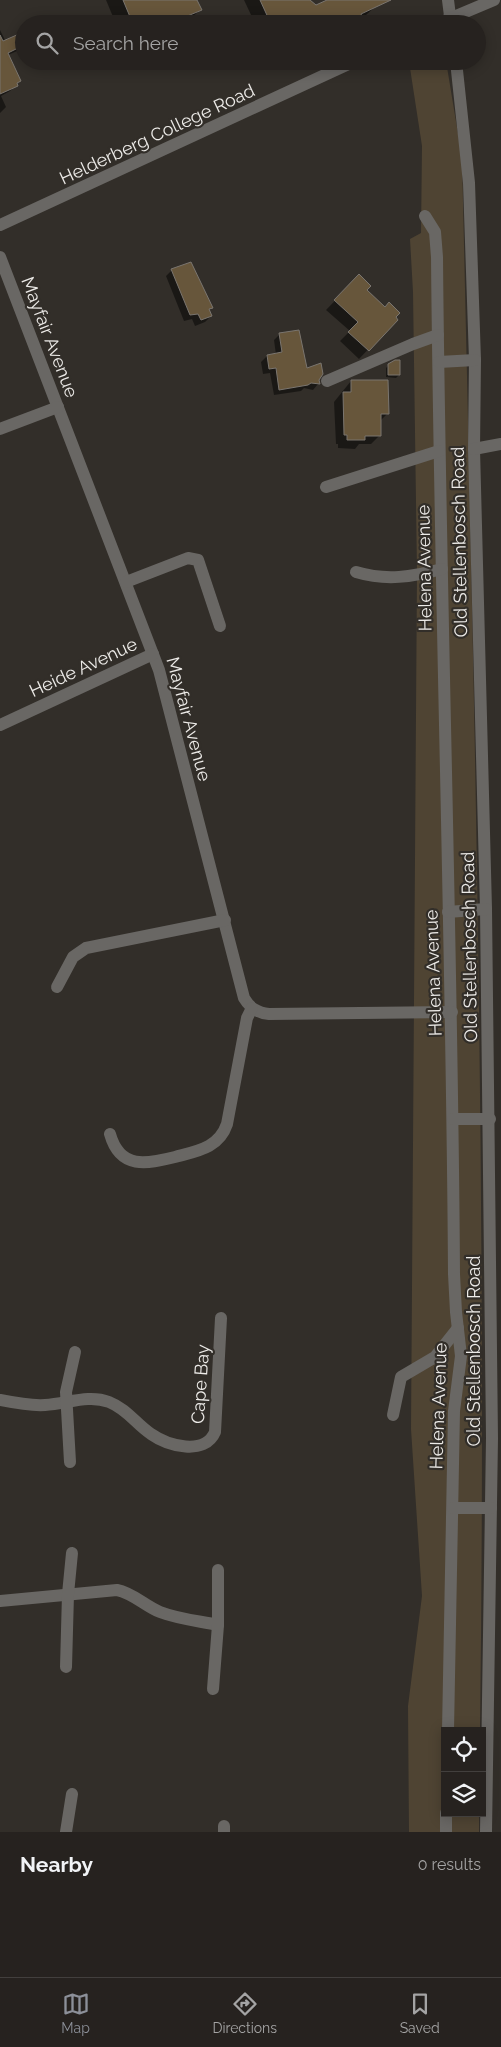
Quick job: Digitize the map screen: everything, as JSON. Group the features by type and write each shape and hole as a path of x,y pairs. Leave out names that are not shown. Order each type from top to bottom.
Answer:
{"street":[{"path":"448,0 450,15"},
{"path":"463,15 494,0"},
{"name":"Helderberg College Road","path":"0,225 336,70"},
{"name":"Old Stellenbosch Road","path":"457,70 469,182 475,360 474,449 490,1119 491,1508 486,1832"},
{"name":"Helena Avenue","path":"425,216 432,226 436,238 448,912 452,1012 454,1274 461,1356 454,1411 448,1727"},
{"name":"Mayfair Avenue","path":"0,257 153,654 225,920 244,998 252,1008"},
{"path":"327,381 438,335"},
{"path":"439,362 475,360"},
{"path":"0,428 58,407"},
{"path":"474,449 501,444"},
{"path":"326,487 439,451"},
{"path":"126,582 188,558 198,560 220,626"},
{"path":"356,572 386,578 412,577 442,569"},
{"name":"Heide Avenue","path":"0,725 153,654"},
{"path":"448,912 486,909"},
{"path":"58,987 72,957 86,948 225,920"},
{"path":"110,1134 117,1150 124,1157 139,1163 147,1163 202,1150 219,1140 228,1124 247,1018 252,1008 269,1014 452,1012"},
{"path":"453,1119 490,1119"},
{"name":"Cape Bay","path":"0,1400 33,1405 92,1398 109,1402 130,1414 150,1434 165,1442 192,1446 206,1444 213,1437 215,1427 221,1318"},
{"path":"394,1415 401,1377 435,1357 458,1328"},
{"path":"70,1462 66,1401 67,1383 75,1352"},
{"path":"452,1508 491,1508"},
{"path":"66,1667 68,1594 72,1553"},
{"path":"213,1689 218,1625 218,1570"},
{"path":"0,1601 112,1590 123,1591 160,1612 218,1625"},
{"path":"66,1832 72,1794"},
{"path":"446,1817 446,1832"}],"shaded area":[{"path":"410,70 447,70 462,158 475,748 481,1141 482,1534 480,1727 441,1727 441,1817 479,1817 479,1832 409,1832 408,1706 422,1596 411,1429 417,572 413,292 410,239 421,233 422,146"}],"building":[{"path":"123,0 197,0 202,10 190,15 129,15"},
{"path":"260,0 310,0 316,5 327,0 391,0 361,15 267,15"},
{"path":"0,35 3,41 15,36 15,50 8,53 21,81 17,83 18,86 0,94"},
{"path":"191,262 213,308 209,309 212,316 201,320 198,314 190,315 171,269"},
{"path":"359,274 371,286 367,290 385,307 389,302 400,313 396,317 398,320 369,351 348,332 358,322 334,300"},
{"path":"299,330 307,368 321,363 323,374 319,380 320,384 311,383 279,390 276,368 269,369 267,355 282,352 279,333"},
{"path":"395,360 400,360 400,375 388,375 388,364"},
{"path":"351,380 388,380 389,414 381,414 381,436 365,436 365,440 347,440 347,435 344,435 343,392 351,392"}]}
